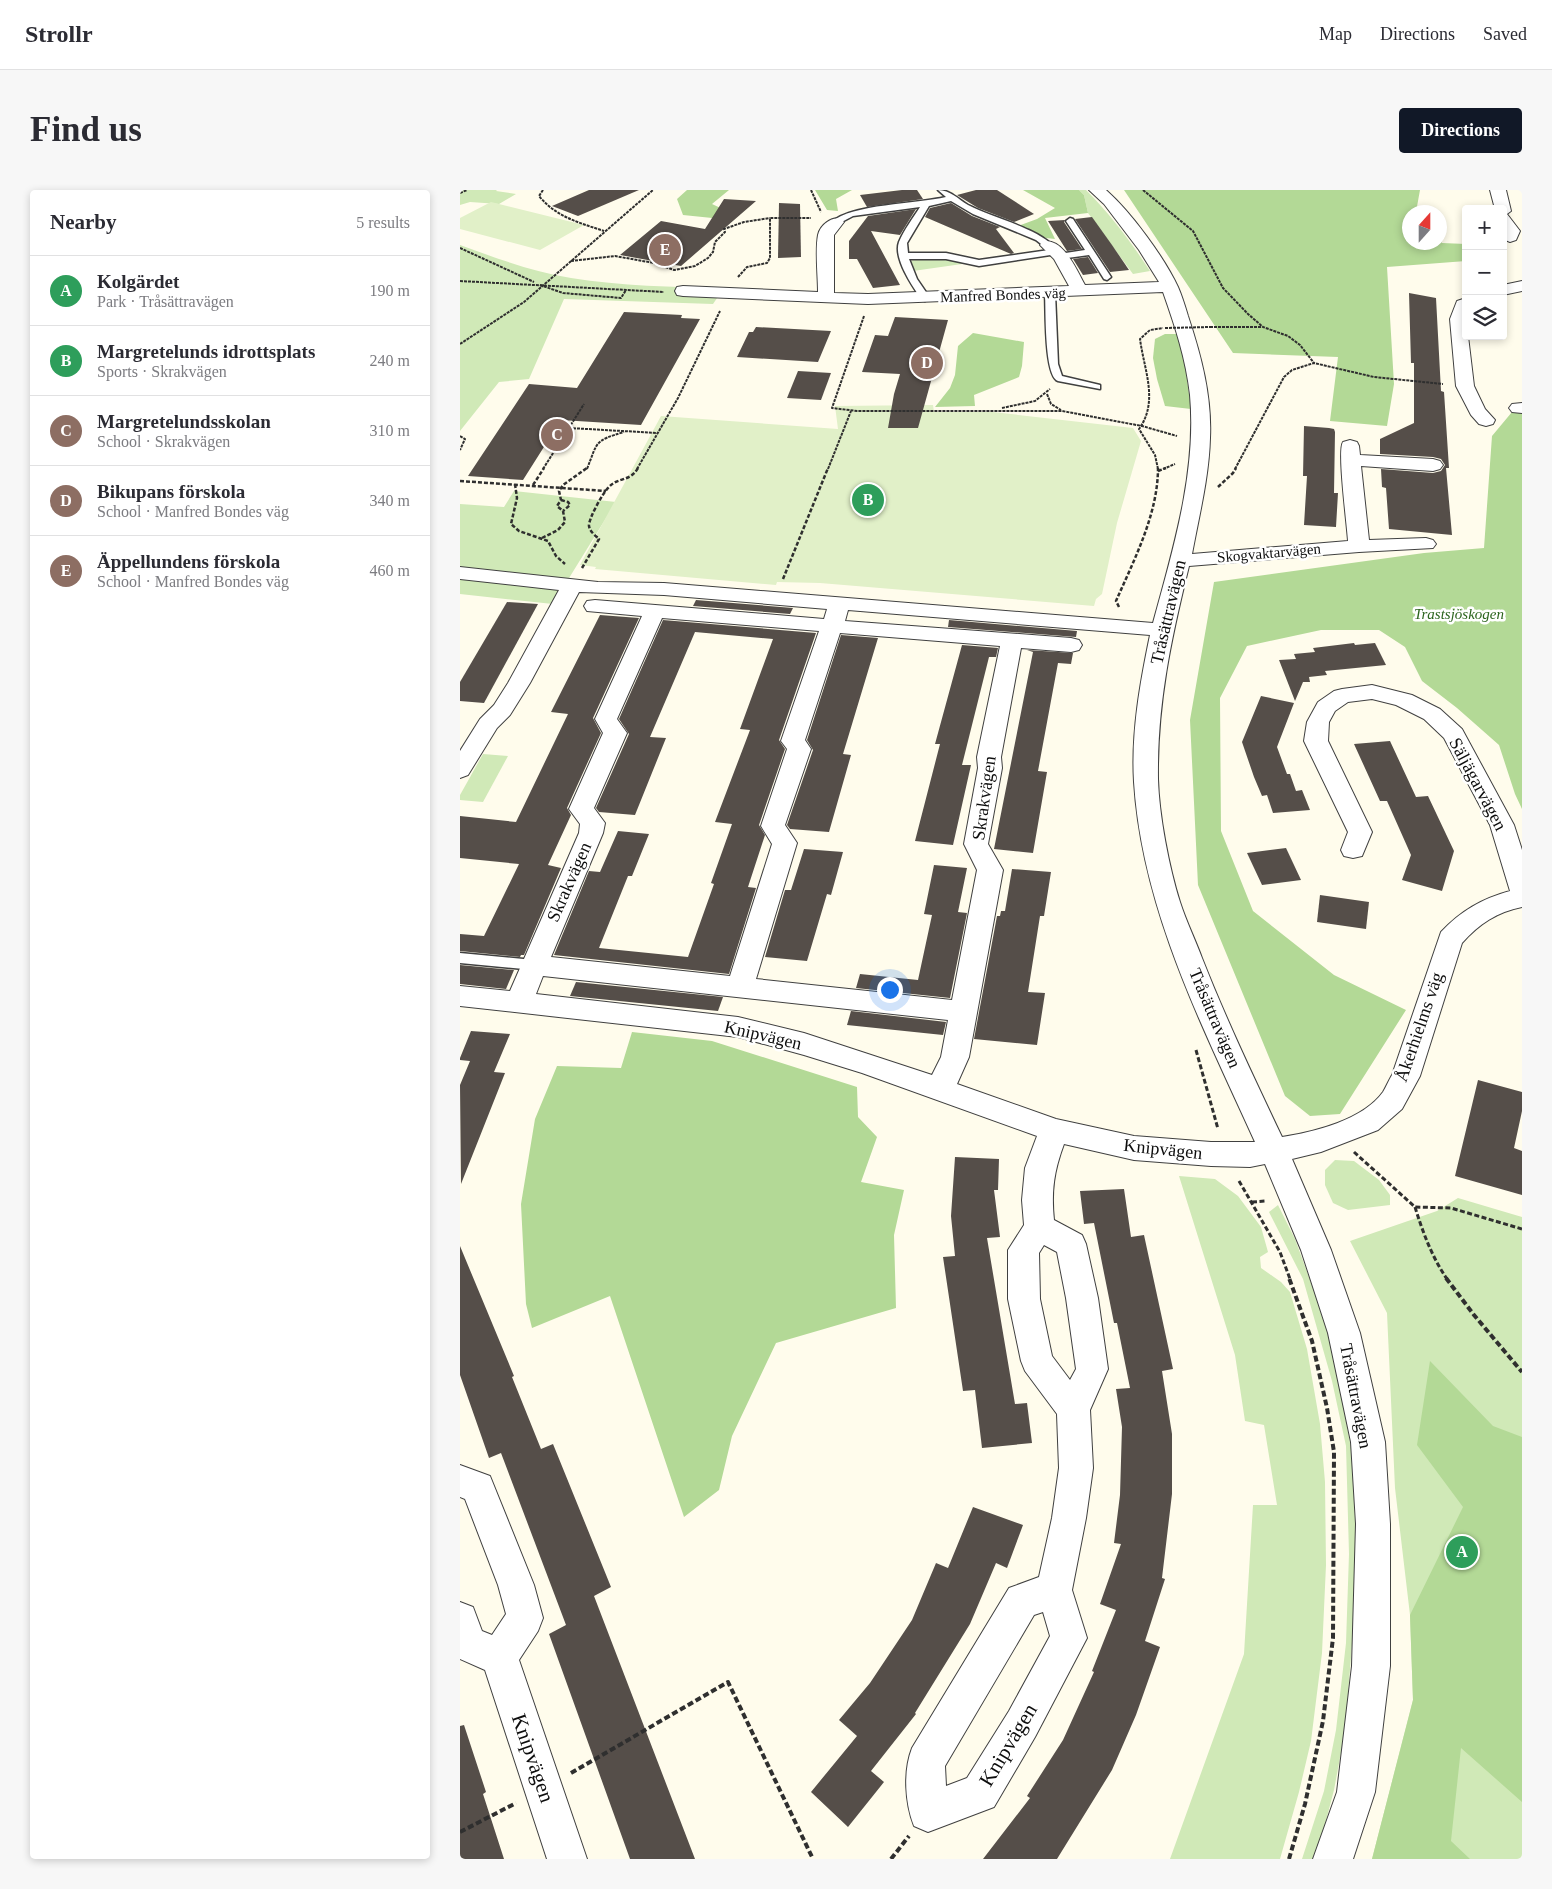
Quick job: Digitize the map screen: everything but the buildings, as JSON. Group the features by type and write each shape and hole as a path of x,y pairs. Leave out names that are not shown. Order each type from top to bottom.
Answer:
{"street":[{"name":"Tråsättravägen","path":"1097,190 1146,248 1170,288 1192,354 1199,396 1201,438 1195,488 1180,561 1162,630 1152,681 1146,736 1146,781 1153,838 1167,901 1212,1017 1274,1151 1316,1250 1344,1333 1368,1442 1373,1524 1371,1666 1356,1792 1333,1859"},
{"path":"1498,190 1502,205"},
{"path":"826,298 826,234 836,222"},
{"name":"Manfred Bondes väg","path":"1054,251 1081,292"},
{"path":"1507,289 1522,286"},
{"name":"Manfred Bondes väg","path":"675,292 826,298 925,298 1170,288"},
{"path":"1462,308 1458,319 1465,386 1477,411 1486,420"},
{"path":"1359,546 1350,453 1433,466"},
{"name":"Skogvaktarvägen","path":"1180,561 1359,546 1426,544"},
{"path":"460,573 577,578 597,597 655,611 836,615 1162,630"},
{"path":"460,770 488,724 506,704 577,578"},
{"path":"597,597 664,589 776,598 836,615 1012,640 1071,645"},
{"name":"Skrakvägen","path":"519,1002 591,833 593,823 581,809 615,733 606,719 655,611"},
{"path":"740,988 785,843 773,826 799,749 793,741 836,615"},
{"name":"Skrakvägen","path":"940,1090 955,1057 990,870 988,861 977,852 976,844 990,768 989,757 1012,640"},
{"name":"Säljägarvägen","path":"1353,850 1360,832 1316,741 1318,722 1326,707 1342,696 1372,692 1404,700 1432,714 1454,734 1502,825 1522,891"},
{"name":"Åkerhielms väg","path":"1274,1151 1311,1144 1368,1122 1392,1101 1406,1076 1450,939 1465,922 1481,911 1502,902 1522,898"},
{"path":"534,965 963,1011"},
{"name":"Knipvägen","path":"460,996 738,1027 804,1044 1054,1130 1134,1148 1228,1155 1250,1155 1274,1151"},
{"path":"1054,1130 1040,1168 1037,1200 1039,1227 1022,1250 1024,1298 1037,1361 1073,1410"},
{"name":"Knipvägen","path":"1039,1227 1071,1244 1082,1298 1092,1369 1073,1410 1076,1468 1054,1590 1069,1638 1022,1724 980,1793 928,1812 926,1762 1022,1601 1054,1590"},
{"path":"460,1481 478,1487 516,1585 525,1618 500,1657 469,1644 460,1620"},
{"name":"Knipvägen","path":"500,1657 567,1859"}],"lane":[{"path":"942,190 975,211 1039,238 1054,251 1091,252"},
{"path":"836,222 850,214 926,204 952,198"},
{"name":"Manfred Bondes väg","path":"925,298 909,273 903,244 926,204"},
{"path":"1070,221 1107,277"},
{"name":"Manfred Bondes väg","path":"905,256 946,256 978,263 1054,251"},
{"path":"1050,293 1052,364 1058,378 1097,387"},
{"path":"460,958 534,965"}],"path":[{"path":"460,193 466,190"},
{"path":"543,190 539,196 546,206 574,220 605,231"},
{"path":"460,344 502,318 653,190"},
{"path":"1143,190 1193,231 1223,288 1262,327"},
{"path":"570,261 615,256 654,263 674,270 695,266 708,258 713,252 715,242 725,232 724,229 744,222 770,218 814,218 836,222"},
{"path":"515,484 517,498 511,524 515,530 522,534 548,541 556,556 577,578 599,539 591,531 589,526 590,519 609,486 634,475 678,398 742,268 767,263 770,258 770,218"},
{"path":"460,248 537,284"},
{"path":"460,281 675,292"},
{"path":"542,285 554,290 581,295 621,298 626,290"},
{"path":"554,290 559,285"},
{"path":"865,312 832,408 851,410 1062,411 1142,426 1180,437"},
{"path":"1165,328 1262,327 1288,336 1300,345 1314,363"},
{"path":"1195,488 1218,487 1233,473 1284,377 1292,370 1314,363 1374,376 1465,386"},
{"path":"994,410 1022,405 1047,394 1058,378"},
{"path":"1047,394 1051,404 1062,411"},
{"path":"533,485 584,404"},
{"path":"776,598 851,410"},
{"path":"569,428 658,433"},
{"path":"561,500 559,494 562,488 587,469 596,446 601,439 624,432"},
{"path":"460,436 464,439 460,450"},
{"path":"1158,471 1178,462"},
{"path":"460,481 606,491"},
{"path":"561,500 570,504 564,511"},
{"path":"541,538 563,526 564,511 557,506 561,500"},
{"path":"1348,1146 1415,1207 1420,1230 1435,1261 1460,1298 1522,1372"},
{"path":"1415,1207 1451,1208 1522,1229"},
{"path":"460,1832 544,1789 728,1682 813,1859"}],"green space":[{"path":"460,190 497,190 516,194 499,204 470,202 460,205"},
{"path":"687,190 729,190 712,204 729,212 722,219 683,215 677,199"},
{"path":"815,190 852,190 836,199 838,211 827,210"},
{"path":"1023,190 1079,190 1084,195 1088,213 1045,218 1055,239 1046,238 1018,226 1037,219 1055,208"},
{"path":"1079,190 1086,190 1104,209 1150,271 1133,274 1088,213 1084,195"},
{"path":"1124,190 1420,190 1417,205 1402,205 1402,250 1447,250 1447,243 1462,244 1462,261 1387,267 1394,384 1387,426 1330,421 1338,357 1233,353"},
{"path":"491,202 584,225 540,250 460,229 460,218"},
{"path":"460,245 501,260 571,278 666,287 724,288 713,304 564,299 529,379 499,382 460,431"},
{"path":"946,258 969,263 913,271 909,263 914,259"},
{"path":"973,333 1024,342 1019,377 974,395 975,406 935,407 950,388 955,375 958,346"},
{"path":"1165,334 1181,334 1191,409 1165,406 1153,358 1155,339"},
{"path":"933,405 934,412 993,412 1133,428 1141,441 1117,523 1102,594 1096,599 1094,606 820,583 777,582 776,585 595,569 596,567 580,565 661,416 838,429 835,406"},
{"name":"Trastsjöskogen","path":"1512,412 1522,413 1522,809 1515,794 1499,745 1457,708 1422,681 1405,647 1379,630 1321,630 1247,646 1220,698 1221,831 1253,911 1334,975 1406,1010 1340,1114 1310,1116 1285,1096 1198,885 1190,720 1214,582 1424,553 1484,548 1492,436"},
{"path":"514,491 616,502 553,604 460,594 460,504 504,507"},
{"path":"483,754 508,756 483,802 460,800 460,795"},
{"path":"632,1032 712,1041 857,1087 858,1117 877,1137 861,1182 904,1190 894,1235 896,1308 776,1343 732,1436 719,1490 684,1517 610,1296 532,1328 526,1304 521,1204 535,1119 557,1066 621,1068"},
{"path":"1335,1160 1354,1161 1379,1180 1390,1195 1390,1205 1348,1210 1333,1203 1325,1185 1325,1170"},
{"path":"1179,1176 1215,1179 1238,1196 1261,1227 1268,1252 1260,1257 1261,1268 1281,1282 1290,1292 1307,1349 1320,1424 1325,1482 1326,1565 1322,1653 1311,1741 1280,1859 1170,1859 1244,1654 1253,1505 1277,1505 1264,1425 1245,1421 1235,1355"},
{"path":"1458,1198 1522,1217 1522,1859 1372,1859 1413,1700 1410,1615 1395,1488 1387,1313 1350,1241 1437,1211"},
{"path":"1278,1205 1295,1239 1317,1299 1332,1348 1353,1458 1357,1583 1345,1731 1334,1790 1316,1859 1302,1859 1324,1791 1336,1730 1346,1643 1349,1554 1346,1446 1332,1381 1303,1279 1269,1212"},
{"path":"1430,1361 1493,1426 1522,1437 1522,1802 1461,1748 1451,1841 1470,1859 1372,1859 1413,1700 1410,1615 1463,1507 1417,1445"}],"place":[{"name":"Äppellundens förskola","path":"665,250"},
{"name":"Bikupans förskola","path":"927,363"},
{"name":"Margretelundsskolan","path":"557,435"},
{"name":"Margretelunds idrottsplats","path":"868,500"},
{"name":"Kolgärdet","path":"1462,1552"}]}
